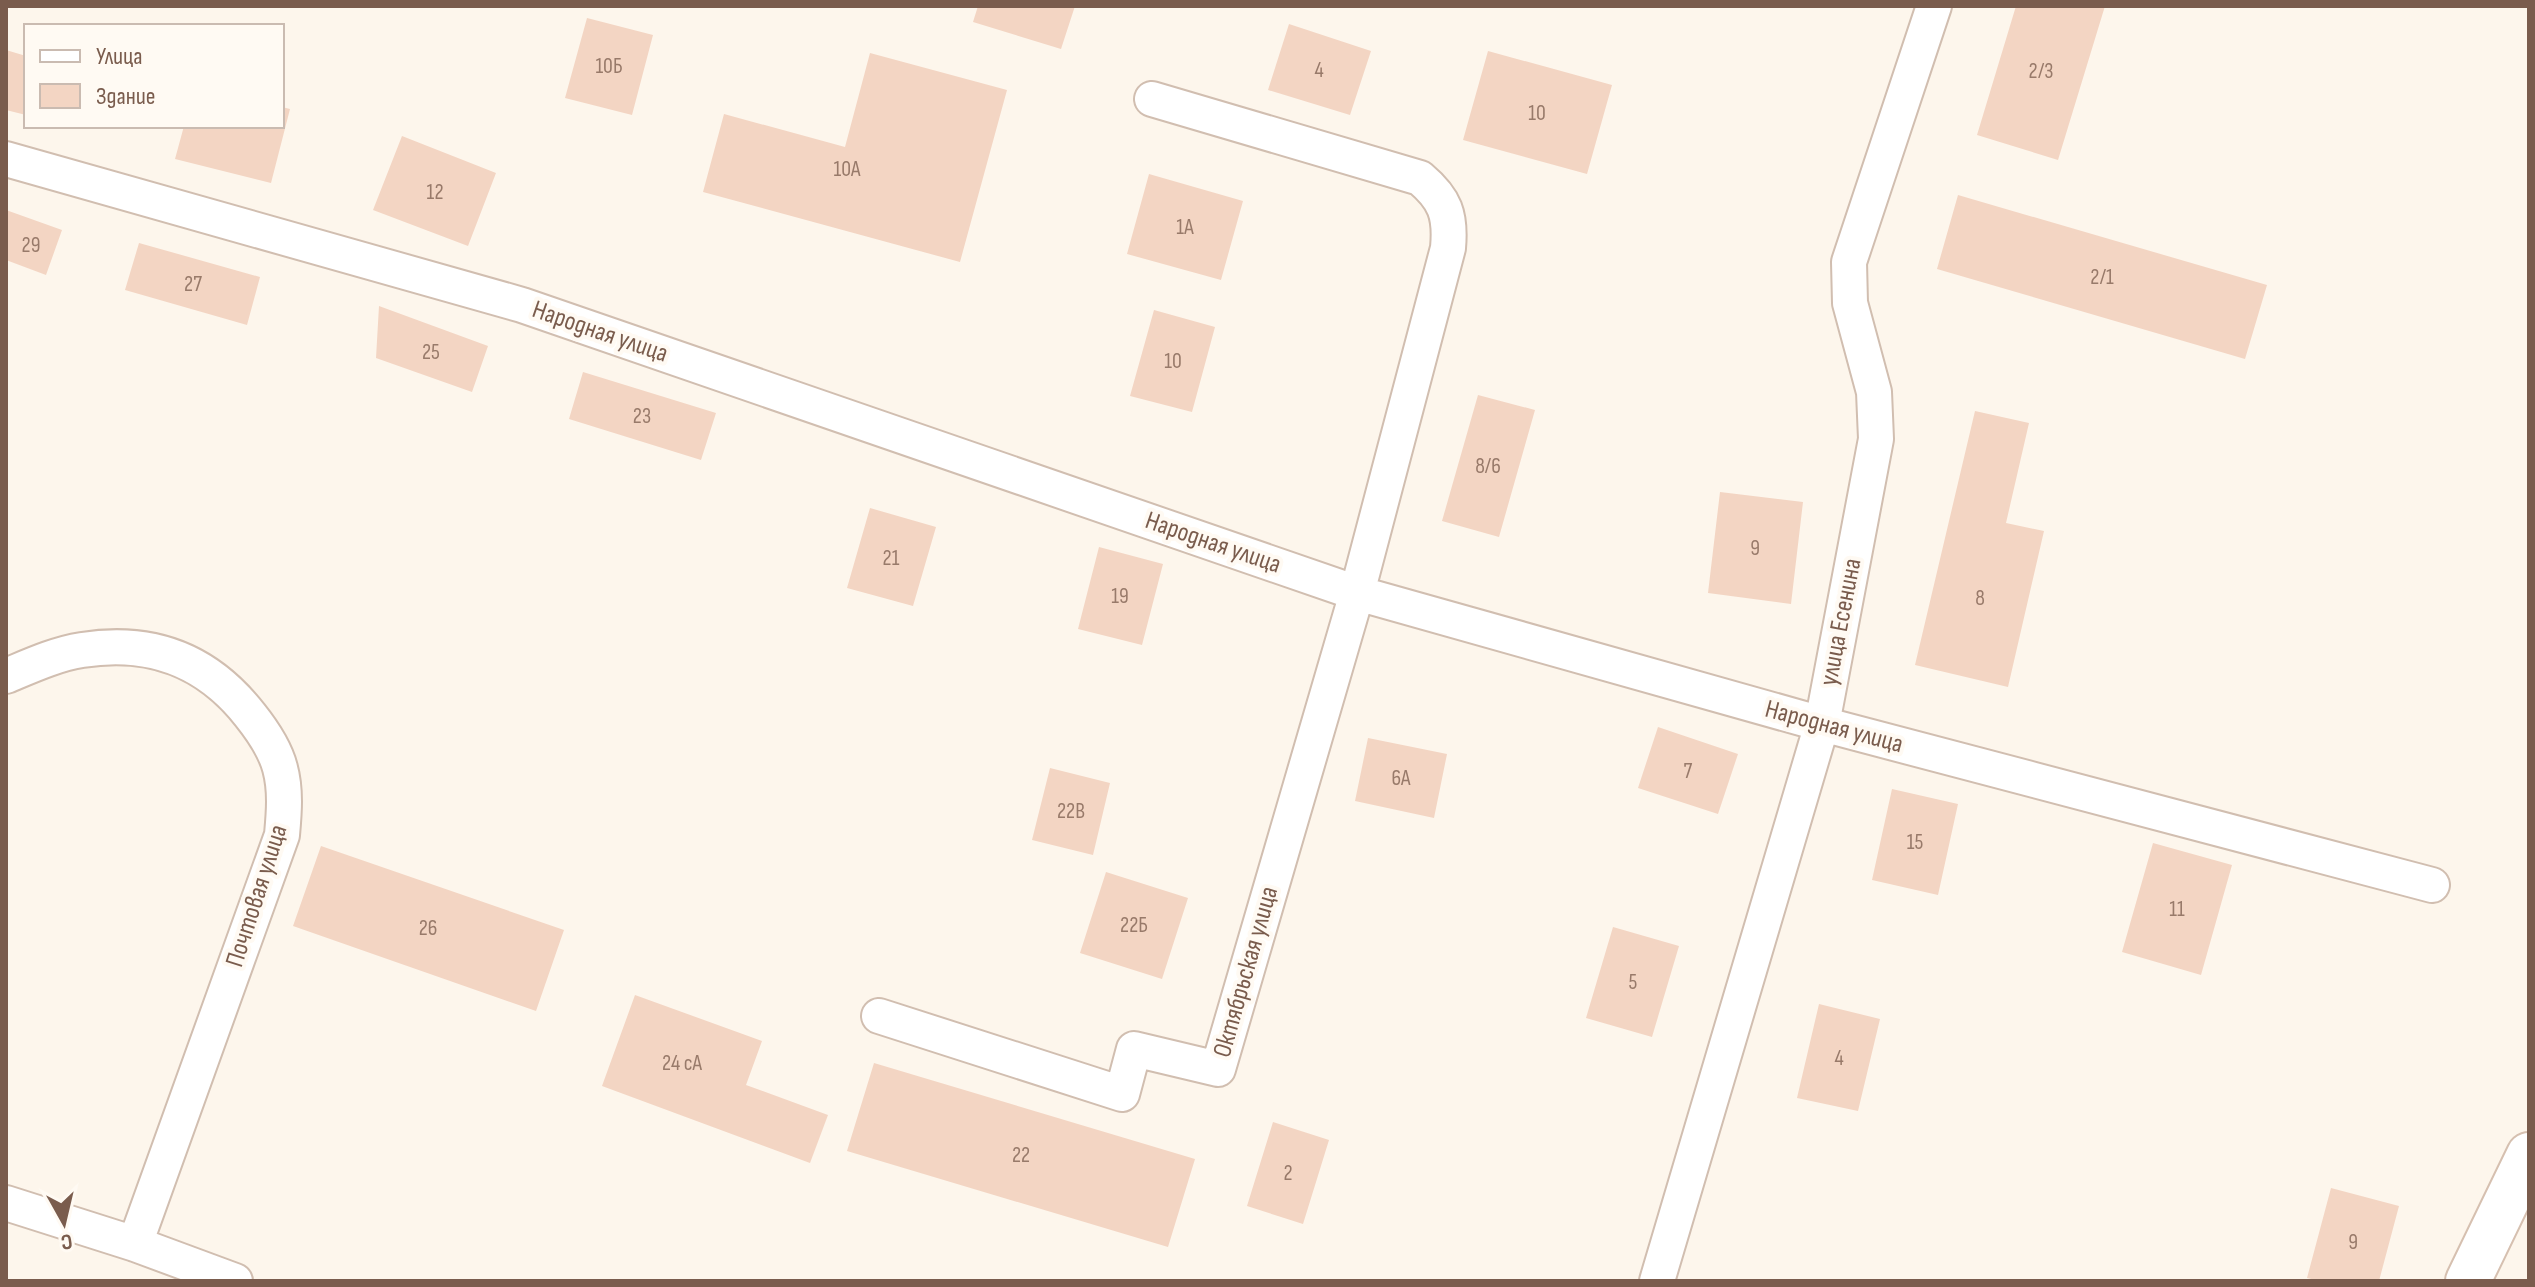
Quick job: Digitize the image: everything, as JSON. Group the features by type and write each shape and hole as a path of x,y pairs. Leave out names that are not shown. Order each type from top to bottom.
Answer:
{"street":[{"name":"улица Есенина","path":"1657,1281 1822,724 1876,439 1874,392 1850,303 1849,262 1934,6"},
{"path":"1152,99 1420,178 1436,191 1445,209 1450,227 1448,248 1357,593"},
{"name":"Народная улица","path":"6,159 522,305 1357,593 1822,724 2432,885"},
{"name":"Октябрьская улица","path":"879,1016 1122,1094 1134,1049 1218,1069 1357,593"},
{"name":"Почтовая улица","path":"6,676 81,650 151,650 182,659 212,676 234,695 263,731 280,767 285,802 282,835 135,1244"},
{"path":"2468,1281 2529,1155"},
{"path":"6,1203 135,1244 235,1281"}],"building":[{"path":"978,6 1075,6 1061,49 973,22"},
{"path":"2016,6 2105,6 2058,160 1977,135"},
{"path":"587,18 653,35 632,115 565,98"},
{"path":"1289,24 1371,51 1350,115 1268,90"},
{"path":"6,50 24,55 24,114 6,110"},
{"path":"1488,51 1612,85 1587,174 1463,140"},
{"path":"870,53 1007,90 960,262 703,192 724,114 845,147"},
{"path":"284,108 290,109 271,183 175,159 183,128 284,128"},
{"path":"402,136 496,173 468,246 373,210"},
{"path":"1149,174 1243,201 1221,280 1127,254"},
{"path":"1958,195 2267,285 2245,359 1937,269"},
{"path":"6,210 62,230 46,275 6,260"},
{"path":"139,243 260,277 247,325 125,290"},
{"path":"379,306 488,346 472,392 376,358"},
{"path":"1154,310 1215,327 1192,412 1130,396"},
{"path":"583,372 716,413 701,460 569,419"},
{"path":"1478,395 1535,410 1499,537 1442,521"},
{"path":"1975,411 2029,423 2006,523 2044,531 2008,687 1915,665"},
{"path":"1720,492 1803,502 1791,604 1708,593"},
{"path":"870,508 936,527 913,606 847,588"},
{"path":"1099,547 1163,564 1142,645 1078,629"},
{"path":"1658,727 1738,754 1718,814 1638,788"},
{"path":"1368,738 1447,754 1434,818 1355,801"},
{"path":"1050,768 1110,783 1093,855 1032,840"},
{"path":"1892,789 1958,804 1938,895 1872,880"},
{"path":"2153,843 2232,865 2201,975 2122,952"},
{"path":"321,846 564,930 536,1011 293,926"},
{"path":"1106,872 1188,898 1162,979 1080,953"},
{"path":"1613,927 1679,946 1652,1037 1586,1018"},
{"path":"635,995 762,1041 746,1085 828,1115 810,1163 602,1086"},
{"path":"1819,1004 1880,1019 1858,1111 1797,1098"},
{"path":"874,1063 1195,1159 1168,1247 847,1151"},
{"path":"1273,1122 1329,1140 1303,1224 1247,1206"},
{"path":"2331,1188 2399,1206 2379,1281 2320,1281 2307,1278"}]}
